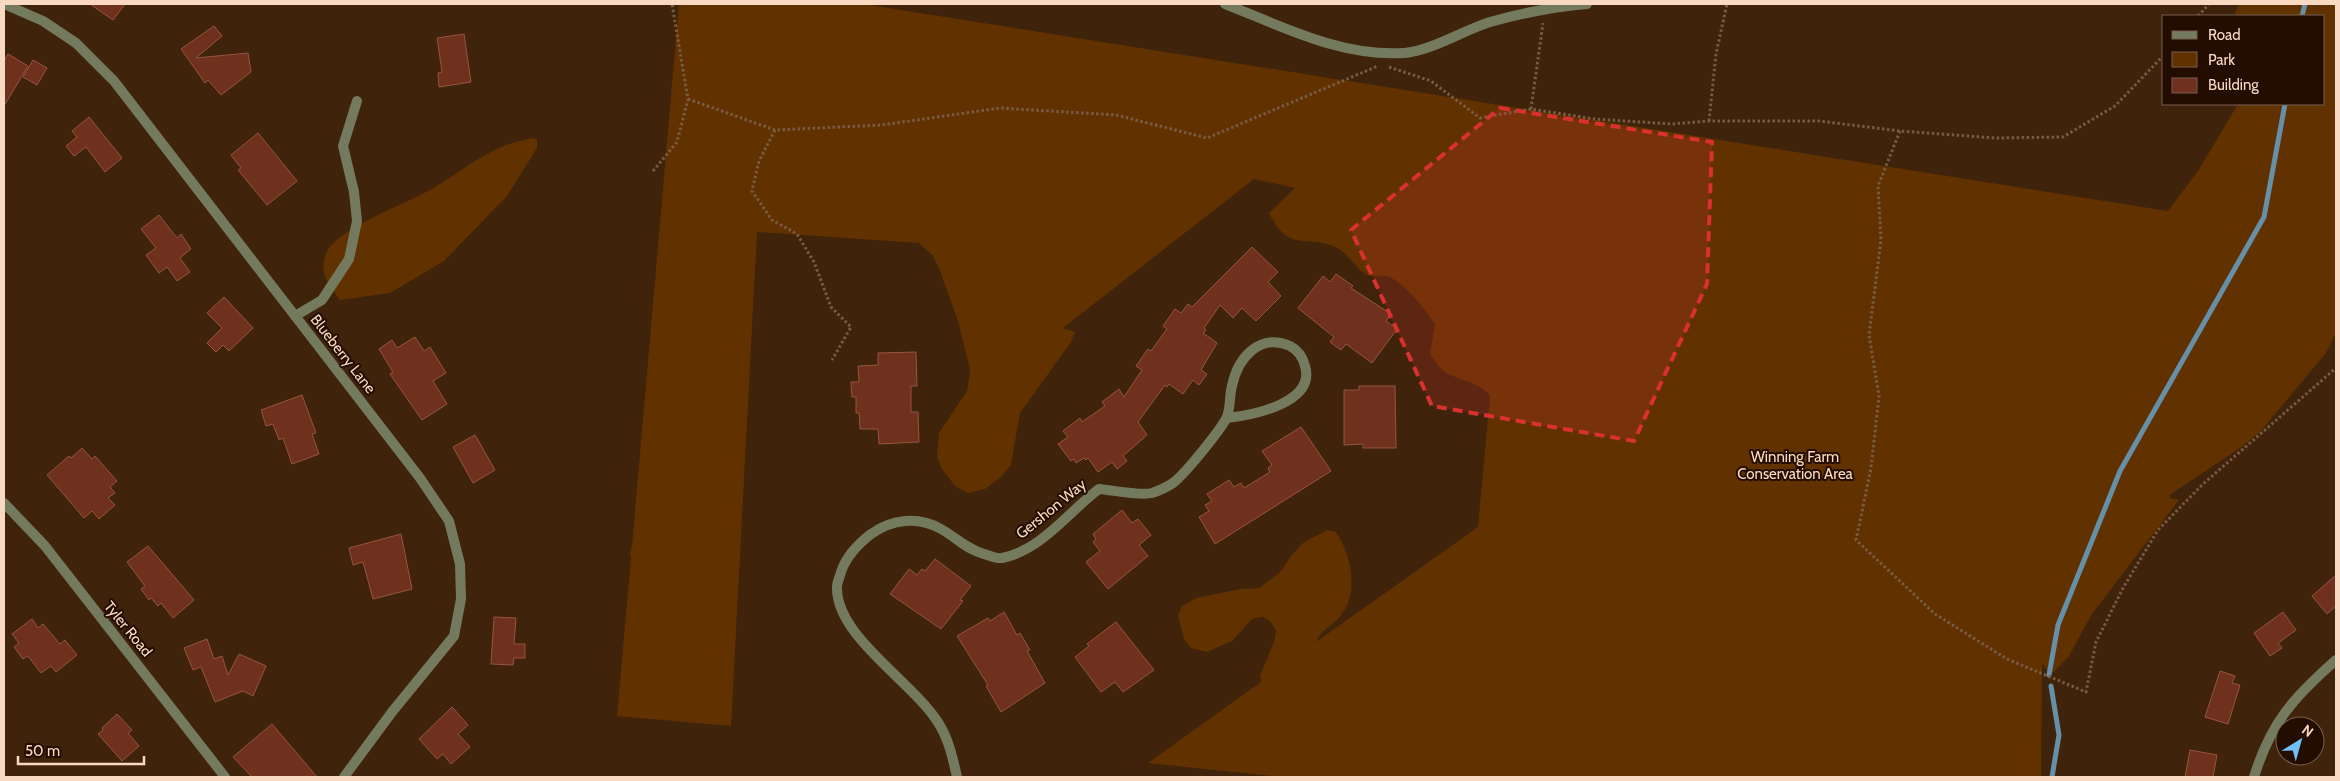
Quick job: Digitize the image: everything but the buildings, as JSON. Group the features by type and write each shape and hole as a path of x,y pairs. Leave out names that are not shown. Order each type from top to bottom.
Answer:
{"street":[{"name":"Blueberry Lane","path":"4,4 43,21 76,43 114,81 420,478 449,521 460,564 461,599 454,636 392,712 344,777"},
{"path":"1225,4 1298,34 1362,51 1405,53 1453,38 1489,22 1587,4"},
{"path":"295,316 322,300 349,259 357,221 354,192 343,146 357,101"},
{"path":"1279,341 1294,348 1303,358 1308,374 1299,393 1286,403 1244,416 1227,418 1232,384 1239,366 1251,351 1263,342 1279,341"},
{"name":"Gershon Way","path":"957,777 951,752 939,724 910,688 857,637 842,613 837,586 844,564 860,542 884,525 914,520 941,529 970,550 1000,558 1024,551 1057,526 1078,504 1099,488 1150,493 1173,483 1227,418"},
{"name":"Tyler Road","path":"4,503 44,546 225,777"},
{"path":"2254,777 2267,740 2276,724 2304,690 2336,660"}],"path":[{"path":"653,170 677,142 688,99 672,4"},
{"path":"1709,121 1716,54 1727,4"},
{"path":"2199,15 2208,4"},
{"path":"1531,109 1544,11"},
{"path":"688,99 775,130 882,125 1000,108 1116,115 1207,138 1382,65 1431,81 1480,118 1531,109 1594,119 1672,124 1709,121 1819,121 1900,131 1996,138 2063,137 2115,106 2162,57"},
{"path":"775,130 759,161 752,191 772,220 798,234 814,262 831,306 851,327 832,360"},
{"path":"1900,131 1878,186 1880,240 1869,335 1879,396 1871,468 1856,540 1936,614 2007,659 2086,692 2096,642 2123,588 2158,530 2203,484 2336,368"}],"highlighted area":[{"path":"1500,108 1712,142 1707,284 1634,441 1432,406 1351,230"}],"green space":[{"name":"Winning Farm Conservation Area","path":"679,4 863,4 2168,211 2198,171 2237,105 2325,105 2325,15 2234,15 2239,4 2336,4 2336,333 2326,353 2261,431 2240,448 2171,494 2169,498 2179,500 2092,614 2069,656 2053,673 2047,670 2042,663 2041,777 1282,777 1148,763 1261,682 1260,676 1274,642 1276,630 1270,621 1263,617 1252,619 1232,641 1207,652 1191,648 1184,639 1178,615 1182,606 1196,598 1240,589 1260,588 1281,571 1303,543 1327,530 1336,532 1346,551 1349,562 1352,584 1350,595 1342,614 1321,634 1316,642 1478,527 1490,396 1481,388 1445,372 1437,364 1430,354 1435,324 1406,289 1386,276 1367,275 1339,249 1329,244 1301,241 1285,234 1277,226 1269,213 1295,188 1254,179 1063,328 1075,332 1071,342 1020,413 1011,465 1000,478 985,489 968,493 955,486 942,469 937,456 939,433 967,391 970,370 959,324 933,256 919,243 757,232 731,726 617,716"},
{"path":"533,138 537,139 537,148 507,196 444,261 390,293 340,300 328,283 323,266 327,252 333,243 357,226 428,191 485,155 508,145"}],"waterway":[{"path":"2302,15 2305,4"},
{"path":"2049,675 2058,625 2120,471 2264,217 2285,105"},
{"path":"2051,686 2059,735 2052,777"}]}
